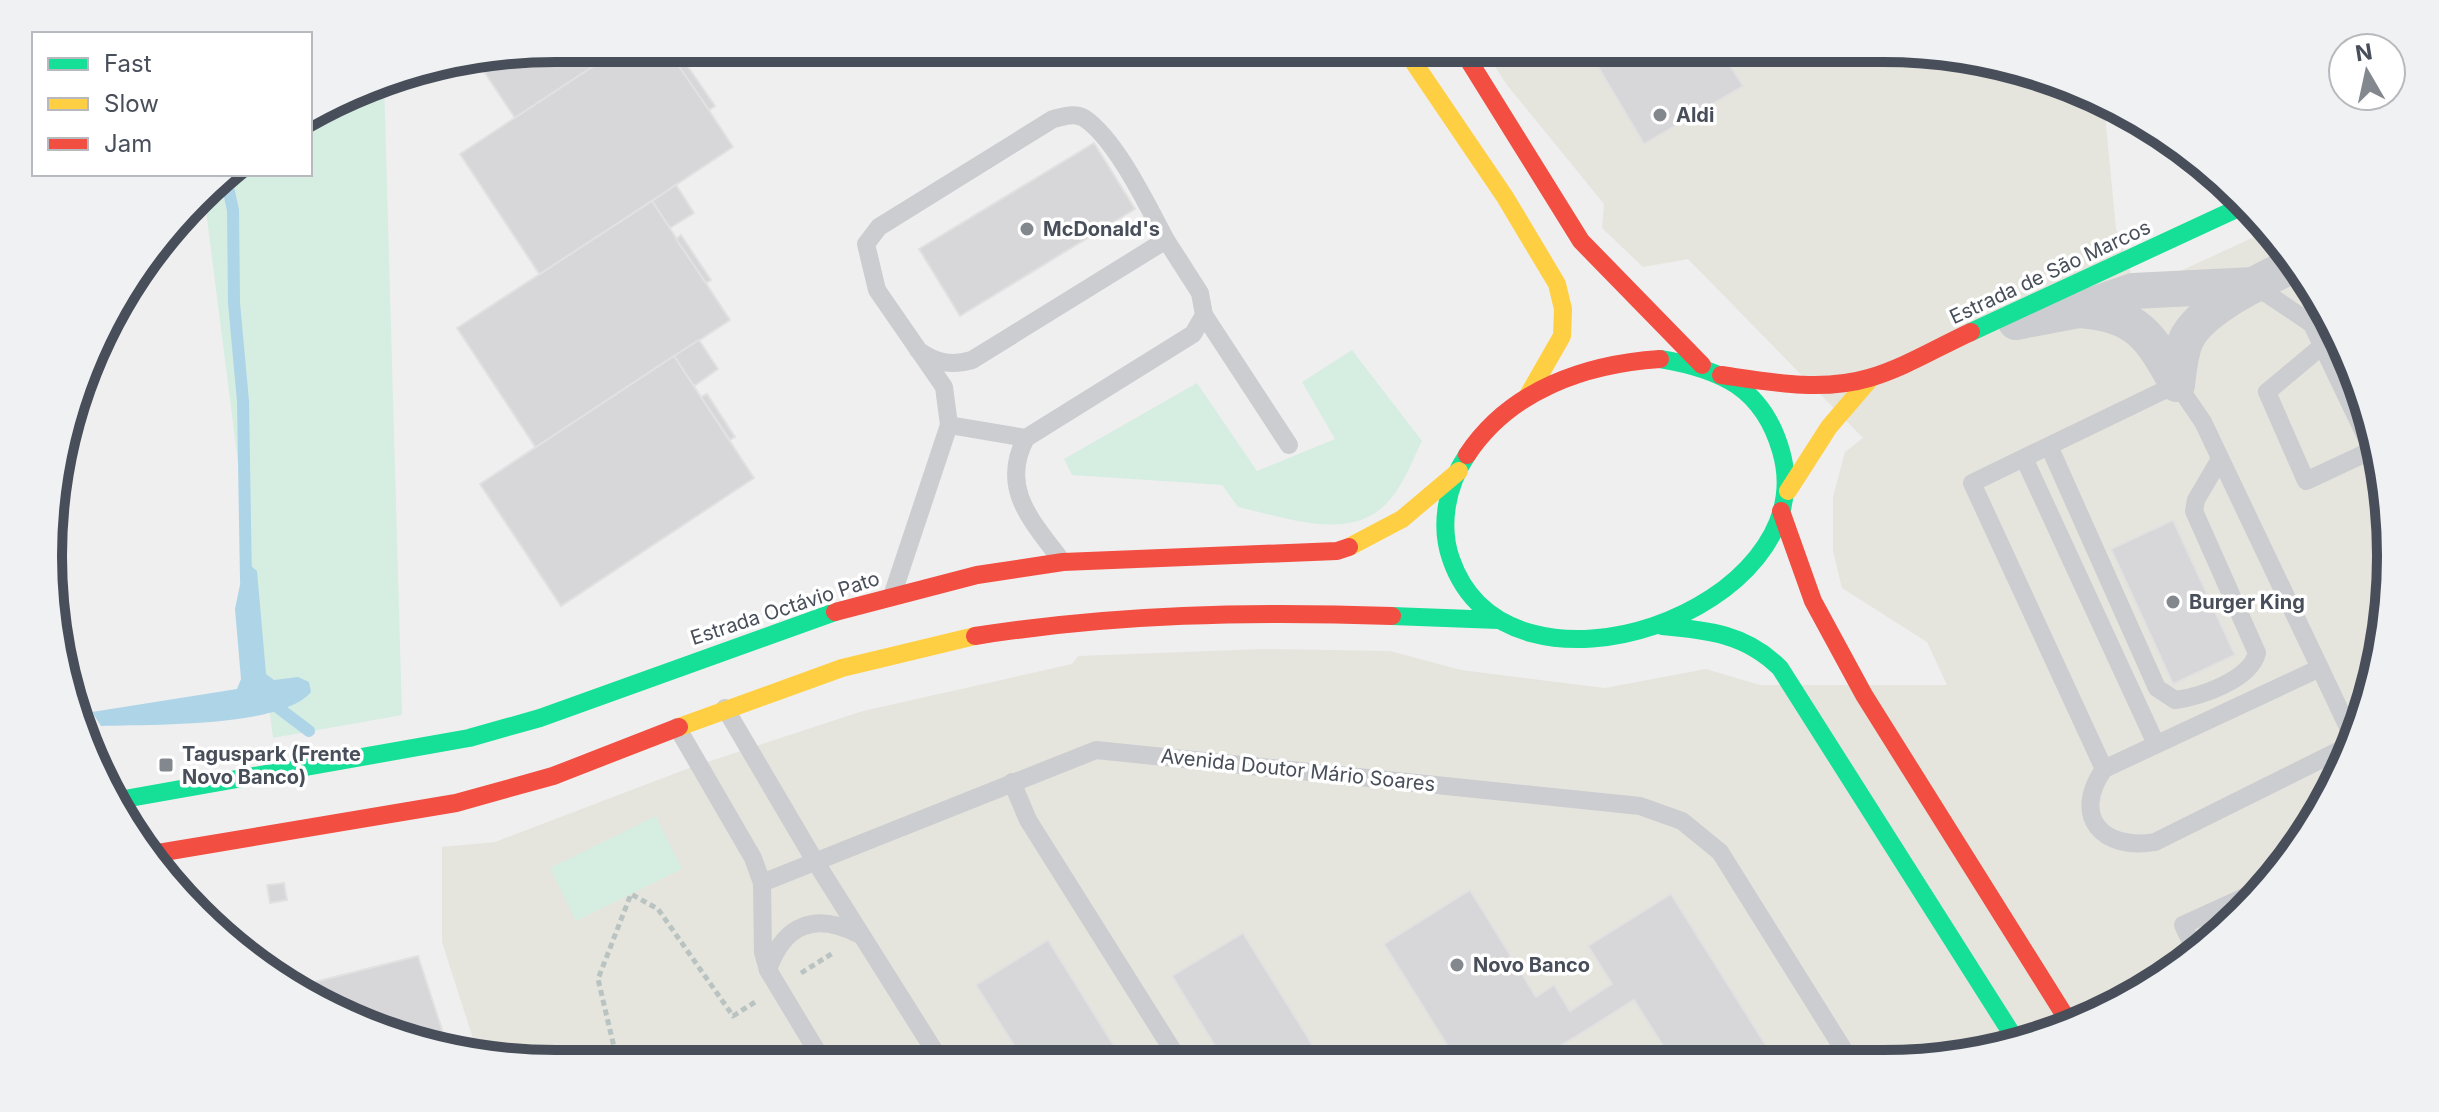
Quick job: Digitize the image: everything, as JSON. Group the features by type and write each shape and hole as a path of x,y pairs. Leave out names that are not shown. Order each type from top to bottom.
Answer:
{"street":[{"path":"1413,62 1505,197 1557,284 1563,309 1562,336 1527,397"},
{"path":"161,853 473,800 554,776 725,708 891,654 1059,622 1179,613 1498,620 1573,641 1622,638 1662,626 1706,603 1740,576 1765,546 1788,491 1789,468 1783,443 1770,418 1753,397 1702,365 1581,241 1470,62"},
{"name":"Estrada de São Marcos","path":"1721,375 1780,385 1817,386 1871,378 2235,210"},
{"path":"2177,384 2186,340 2195,327 2254,285 2285,269"},
{"path":"1976,330 2078,310 2133,291 2254,285"},
{"path":"2078,310 2110,312 2125,319 2158,350 2177,384"},
{"path":"1498,620 1467,593 1453,572 1445,549 1445,517 1459,471 1472,447 1497,419 1527,397 1563,377 1602,364 1660,359 1702,365"},
{"name":"Estrada de São Marcos","path":"1788,491 1811,460 1829,427 1871,378"},
{"name":"Estrada Octávio Pato","path":"126,799 469,738 540,718 790,626 892,595 977,575 1063,562 1337,551 1364,544 1387,530 1459,471"},
{"path":"1781,511 1813,601 1864,695 2064,1015"},
{"path":"1662,626 1730,633 1751,641 1773,659 1853,779 2011,1033"}],"lane":[{"path":"892,595 949,425 944,387 877,290 866,244 879,227 1053,119 1068,115 1085,118 1108,144 1200,293 1204,315 1289,445"},
{"path":"918,350 932,360 945,363 972,360 1166,240"},
{"path":"2254,285 2318,322"},
{"path":"1063,562 1028,517 1014,478 1016,456 1026,438 1193,334 1204,315"},
{"path":"2318,323 2322,346 2357,419"},
{"path":"2322,346 2267,392 2306,481 2366,453"},
{"path":"2104,769 1972,483 2177,384 2203,422 2347,726"},
{"path":"949,425 1026,438"},
{"path":"2049,446 2157,688 2175,700 2196,696 2249,670 2257,653 2194,511 2196,500 2220,459"},
{"path":"2024,458 2156,744"},
{"path":"2320,668 2104,769 2088,797 2091,812 2110,838 2122,844 2155,842 2336,751"},
{"path":"725,708 815,861 934,1050"},
{"path":"677,727 753,858 762,883 763,952 768,970 816,1050"},
{"name":"Avenida Doutor Mário Soares","path":"762,883 1081,754 1112,750 1659,810 1682,821 1720,852 1844,1050"},
{"path":"1012,782 1028,820 1172,1050"},
{"path":"2191,942 2183,925 2236,901"},
{"path":"768,970 783,938 805,925 823,922 839,924 861,935"}],"path":[{"path":"615,1050 598,979 631,894 658,909 733,1016 861,935"}],"shaded area":[{"path":"1492,62 1883,62 1979,71 2042,88 2105,115 2116,229 2137,291 2258,235 2275,255 2311,309 2326,338 2351,397 2360,428 2368,460 2376,524 2373,620 2351,715 2311,803 2275,857 2209,927 2184,948 2130,984 2072,1012 2042,1024 1979,1041 1915,1049 556,1050 474,1043 442,942 442,847 495,842 692,767 863,711 1072,664 1078,656 1263,649 1390,651 1461,670 1605,688 1706,669 1760,685 1947,685 1927,642 1842,588 1833,551 1833,497 1845,452 1863,438 1688,259 1643,267 1602,228 1604,204 1507,85"}],"green space":[{"path":"384,93 402,715 273,738 206,208 241,176 312,176 312,126"},
{"path":"1352,350 1422,441 1397,491 1370,516 1334,525 1295,521 1238,507 1222,485 1072,475 1064,459 1197,383 1257,471 1335,439 1302,382"},
{"path":"656,816 682,869 576,921 550,868"}],"water":[{"path":"250,565 257,571 266,674 274,680 298,677 309,682 311,692 295,704 244,718 181,724 101,726 92,712 237,689 241,679 235,609 243,570"}],"building":[{"path":"600,62 515,118 481,68 524,63"},
{"path":"600,62 677,62 733,147 540,275 460,154"},
{"path":"685,62 715,106 709,110 678,65"},
{"name":"Aldi","path":"1595,62 1732,62 1729,64 1743,86 1644,144"},
{"name":"McDonald's","path":"1094,143 1135,209 960,316 919,249"},
{"path":"676,185 694,213 670,228 652,201"},
{"path":"652,201 730,320 536,448 457,328"},
{"path":"681,235 711,280 706,283 676,239"},
{"path":"699,340 718,369 694,386 674,356"},
{"path":"674,356 754,478 561,606 480,484"},
{"path":"707,394 735,437 730,440 701,397"},
{"name":"Burger King","path":"2173,520 2235,655 2173,684 2111,549"},
{"path":"284,883 287,900 270,903 267,885"},
{"name":"Novo Banco","path":"1470,890 1536,997 1554,985 1570,1011 1612,984 1588,946 1671,894 1769,1050 1666,1050 1634,1000 1559,1047 1561,1050 1450,1050 1384,944"},
{"path":"1243,933 1316,1050 1218,1050 1172,976"},
{"path":"1048,940 1117,1050 1017,1050 976,985"},
{"path":"418,956 444,1037 397,1024 308,984"}],"waterway":[{"path":"228,187 233,210 234,303 243,401 246,581"},
{"path":"271,698 276,706 309,731"}],"traffic: fast":[{"path":"1971,332 2235,210"},
{"path":"1467,455 1450,492 1446,519 1447,546 1451,559 1483,608 1533,634 1592,639 1654,626 1712,598 1757,558 1782,508 1781,451 1763,411 1737,385 1702,369 1660,359"},
{"path":"126,799 469,738 540,718 835,612"},
{"path":"1392,616 1498,620"},
{"path":"1662,626 1726,636 1754,648 1780,668 2011,1033"}],"traffic: slow":[{"path":"1413,62 1505,197 1557,284 1563,309 1562,336 1527,397"},
{"path":"1788,491 1829,427 1871,378"},
{"path":"1349,547 1402,519 1459,471"},
{"path":"679,727 842,668 975,636"}],"traffic: jam":[{"path":"1470,62 1581,241 1702,365"},
{"path":"1721,375 1795,384 1851,382 1895,369 1971,332"},
{"path":"1467,455 1505,413 1552,384 1604,367 1660,359"},
{"path":"1781,511 1813,601 1864,695 2064,1015"},
{"path":"835,612 977,575 1063,562 1337,551 1349,547"},
{"path":"975,636 1079,623 1183,616 1392,616"},
{"path":"161,853 456,803 553,776 679,727"}],"place":[{"name":"Aldi","path":"1660,115"},
{"name":"McDonald's","path":"1027,229"},
{"name":"Burger King","path":"2173,602"},
{"name":"Taguspark (Frente Novo Banco)","path":"166,765"},
{"name":"Novo Banco","path":"1457,965"}]}
